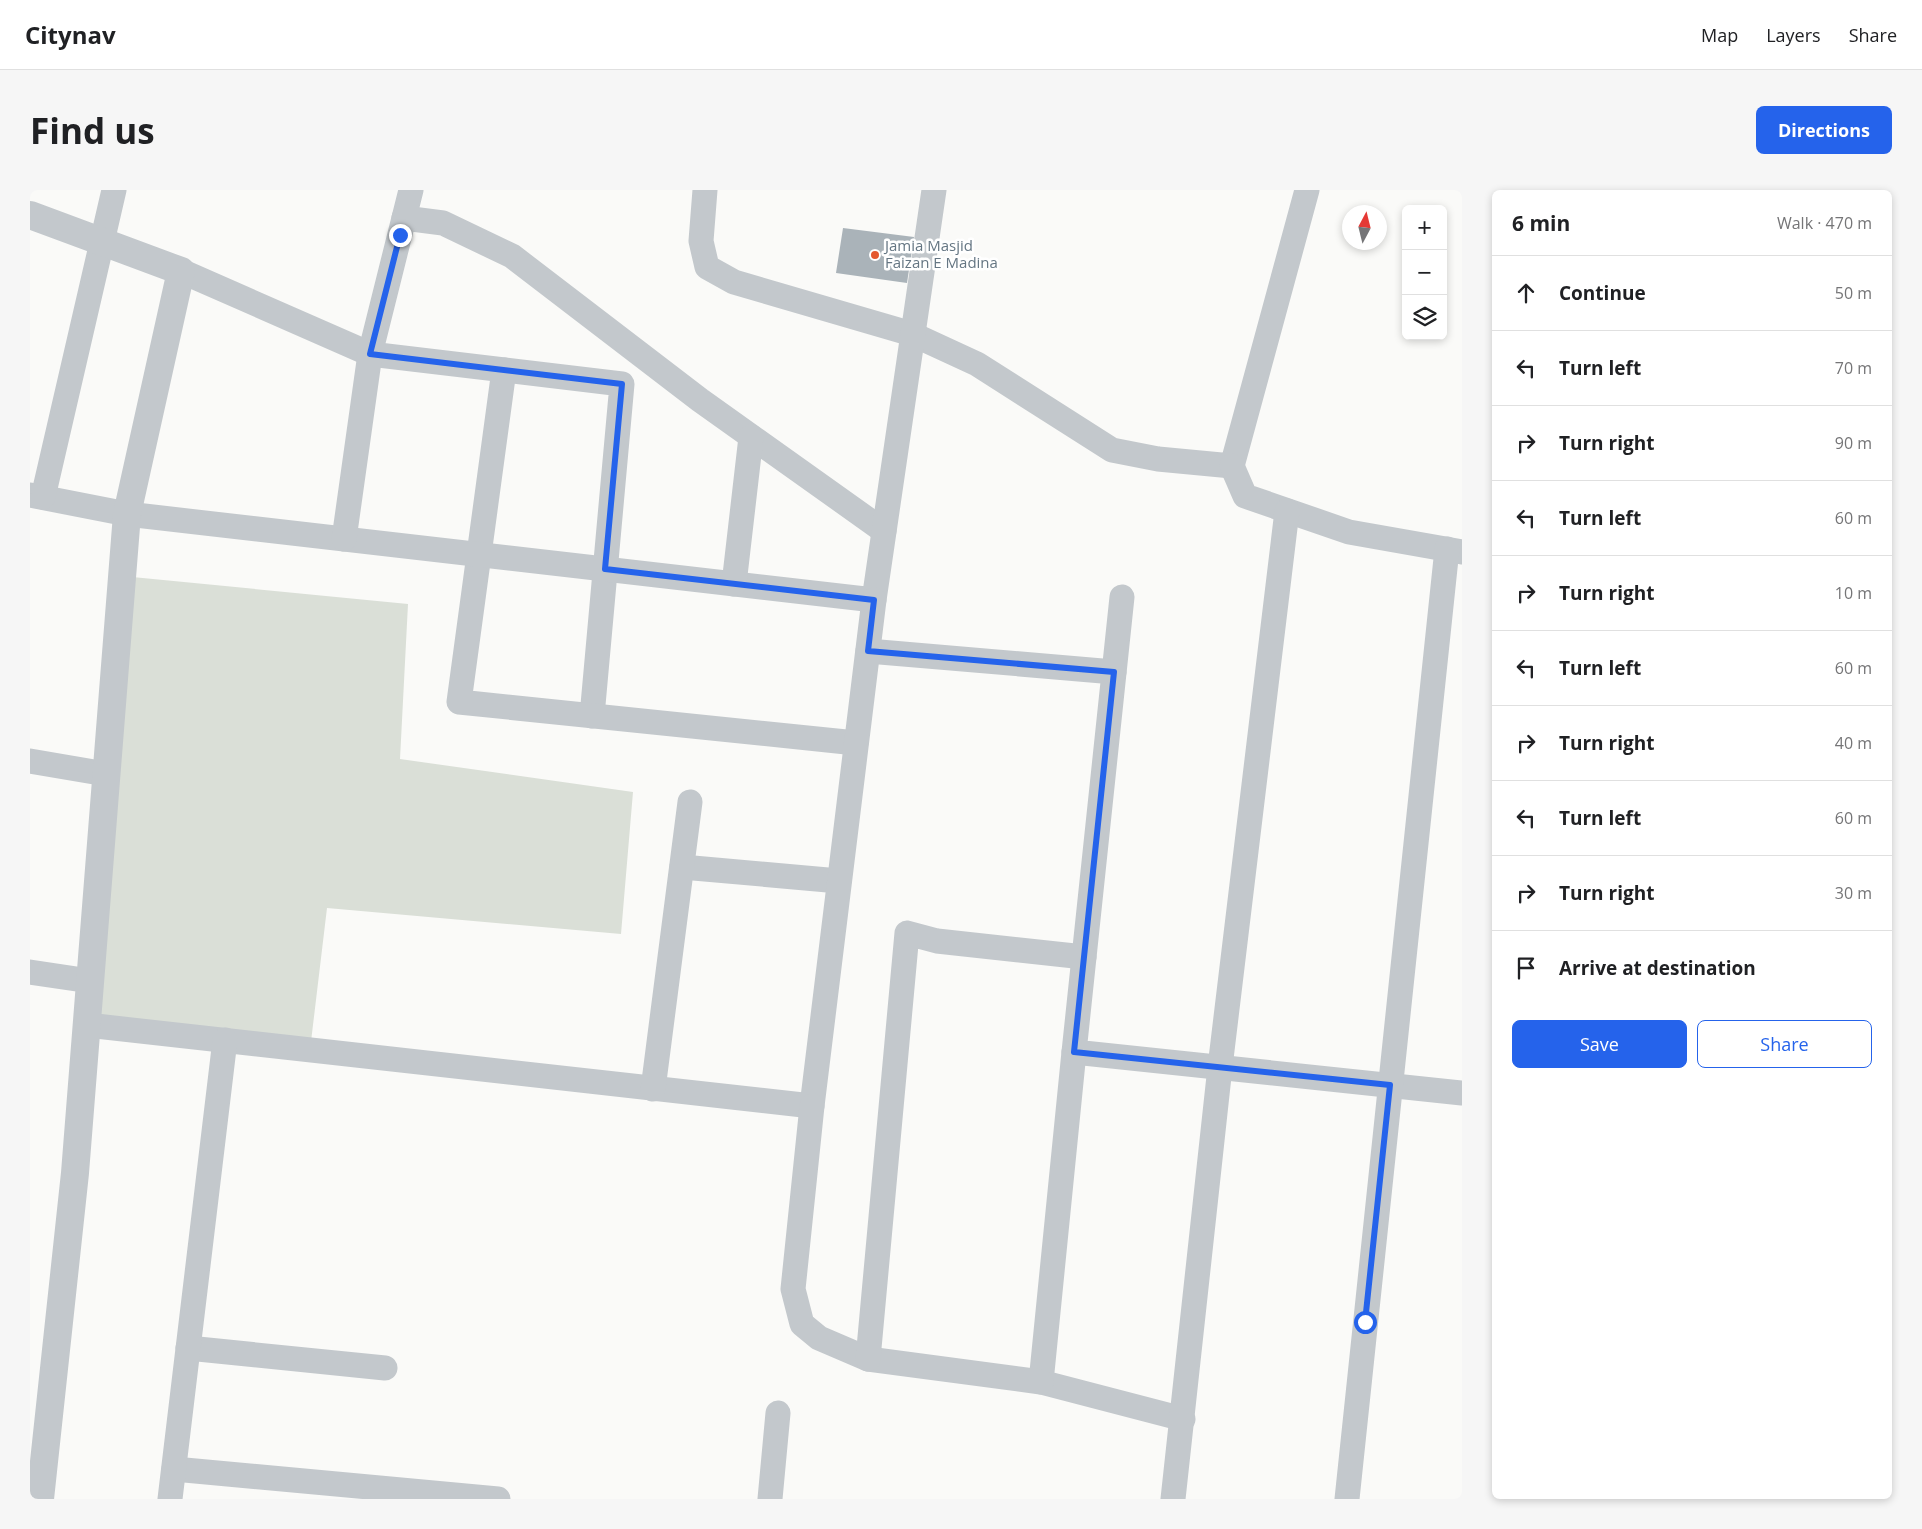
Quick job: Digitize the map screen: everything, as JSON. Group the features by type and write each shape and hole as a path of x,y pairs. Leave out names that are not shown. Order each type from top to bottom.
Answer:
{"street":[{"path":"114,190 37,496 126,514 874,600"},
{"path":"344,539 370,354 411,190"},
{"path":"705,190 701,241 707,267 734,282 912,334 977,364 1112,450 1158,459 1232,466"},
{"path":"934,190 874,600 812,1106 793,1289 802,1324 820,1338 868,1359 1041,1382 1183,1419"},
{"path":"1307,190 1232,466 1245,496 1350,532 1454,551 1390,1085 1347,1499"},
{"path":"30,215 181,271 370,354 622,384 592,716"},
{"path":"404,218 443,223 512,256 751,437 884,531"},
{"path":"40,1499 75,1173 126,514 181,271"},
{"path":"504,370 459,702 856,743"},
{"path":"734,584 751,437"},
{"path":"1173,1499 1220,1067 1288,511"},
{"path":"1041,1382 1122,597"},
{"path":"868,651 1114,672"},
{"path":"30,761 106,774"},
{"path":"653,1089 690,802"},
{"path":"682,867 839,881"},
{"path":"868,1359 907,933 937,940 1084,957"},
{"path":"30,972 90,981"},
{"path":"87,1025 812,1106"},
{"path":"170,1499 225,1040"},
{"path":"1074,1052 1462,1093"},
{"path":"188,1348 385,1368"},
{"path":"770,1499 778,1413"},
{"path":"174,1469 498,1499"}],"shaded area":[{"path":"122,576 408,604 400,759 633,792 621,934 327,908 310,1050 87,1025"}],"building":[{"name":"Jamia Masjid Faizan E Madina","path":"843,228 914,237 907,283 836,273"}],"place":[{"name":"Jamia Masjid Faizan E Madina","path":"875,255"}],"route":[{"path":"400,235 370,354 622,384 605,569 874,600 868,651 1114,672 1074,1052 1390,1085 1365,1322"}]}
